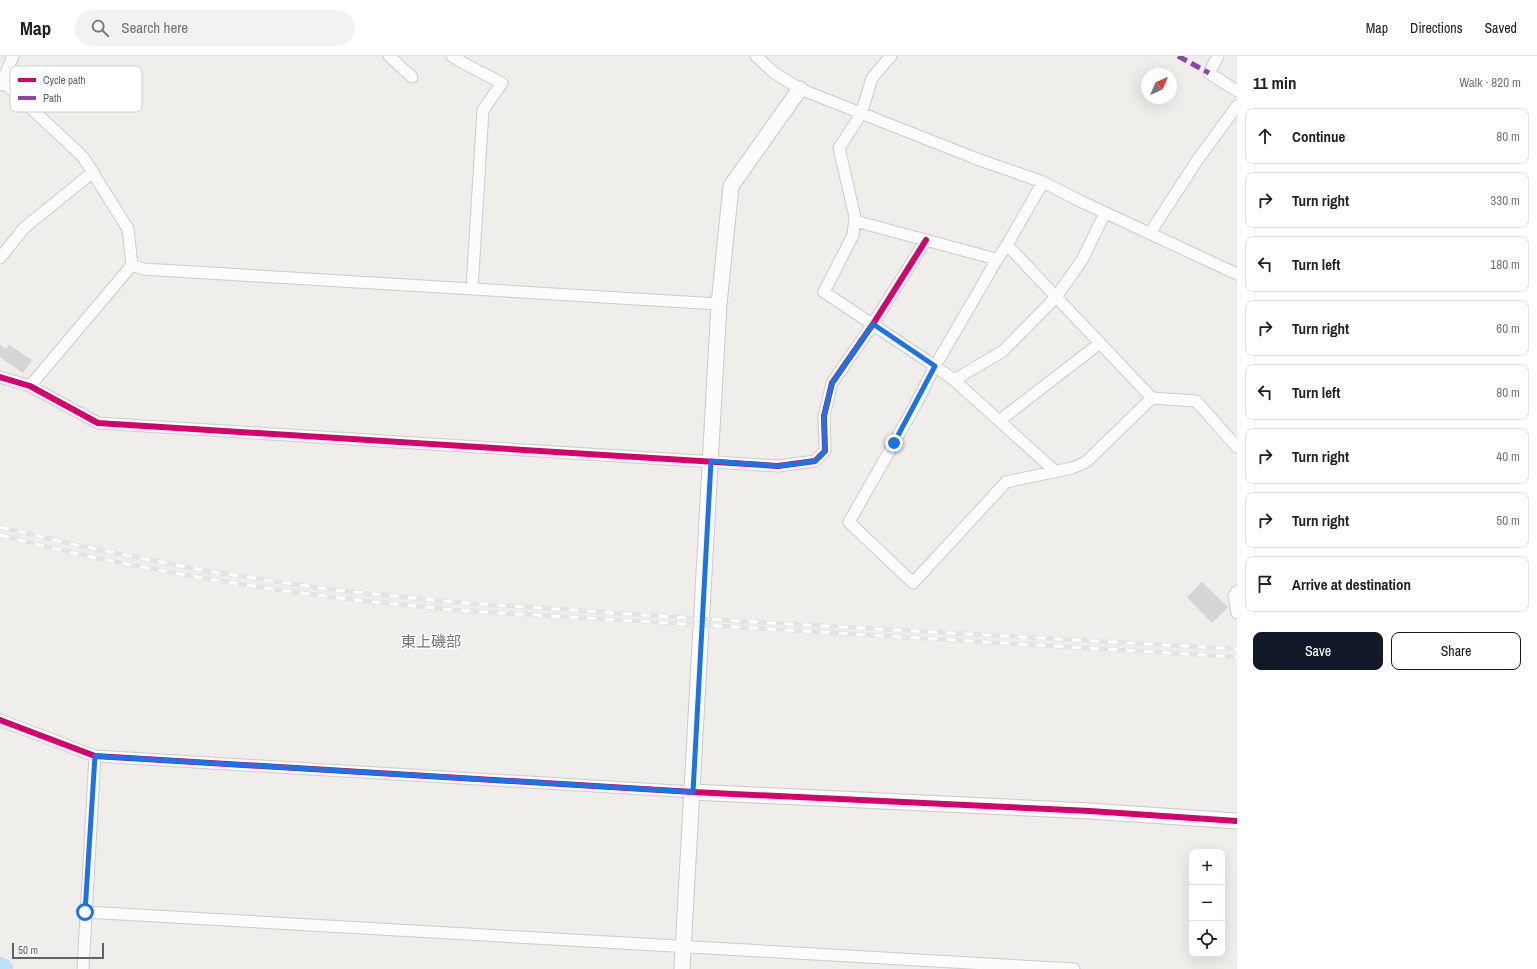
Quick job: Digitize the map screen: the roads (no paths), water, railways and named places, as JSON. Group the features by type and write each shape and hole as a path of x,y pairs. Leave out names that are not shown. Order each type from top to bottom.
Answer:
{"street":[{"path":"10,90 1,82 13,56"},
{"path":"389,56 412,77"},
{"path":"452,56 502,83 483,110 472,289"},
{"path":"756,56 773,72 800,89 977,159 1043,182 1105,213 1237,274"},
{"path":"891,56 872,78 861,114 839,148 855,221 853,235 824,292 954,380 1056,472"},
{"path":"1218,56 1209,73 1237,92"},
{"path":"682,969 719,304 730,186 800,89"},
{"path":"1150,233 1196,162 1237,106"},
{"path":"30,386 132,265 128,228 93,172 83,157 34,112"},
{"path":"0,258 24,228 93,172"},
{"path":"1043,182 1002,254 996,259 849,522 913,583 1006,482 1056,472 1072,468 1086,462 1152,398"},
{"path":"954,380 1003,351 1056,297 1082,260 1105,213"},
{"path":"855,221 996,259"},
{"path":"0,378 30,386 98,423 778,466 815,461 825,451 824,416 832,383 873,324 926,240"},
{"path":"1007,245 1152,398 1196,401 1237,447"},
{"path":"132,265 143,269 719,304"},
{"path":"1000,421 1100,343"},
{"path":"1237,591 1234,596 1237,613"},
{"path":"0,720 95,756 693,792 1098,812 1237,821"},
{"path":"83,969 85,912 95,756"},
{"path":"85,912 1074,969"}],"railway":[{"path":"0,527 76,545 201,570 326,589 452,602 702,619 1237,649"},
{"path":"0,535 121,563 202,578 284,591 452,610 1237,657"}],"district":[{"name":"東上磯部","path":"431,642"}]}
